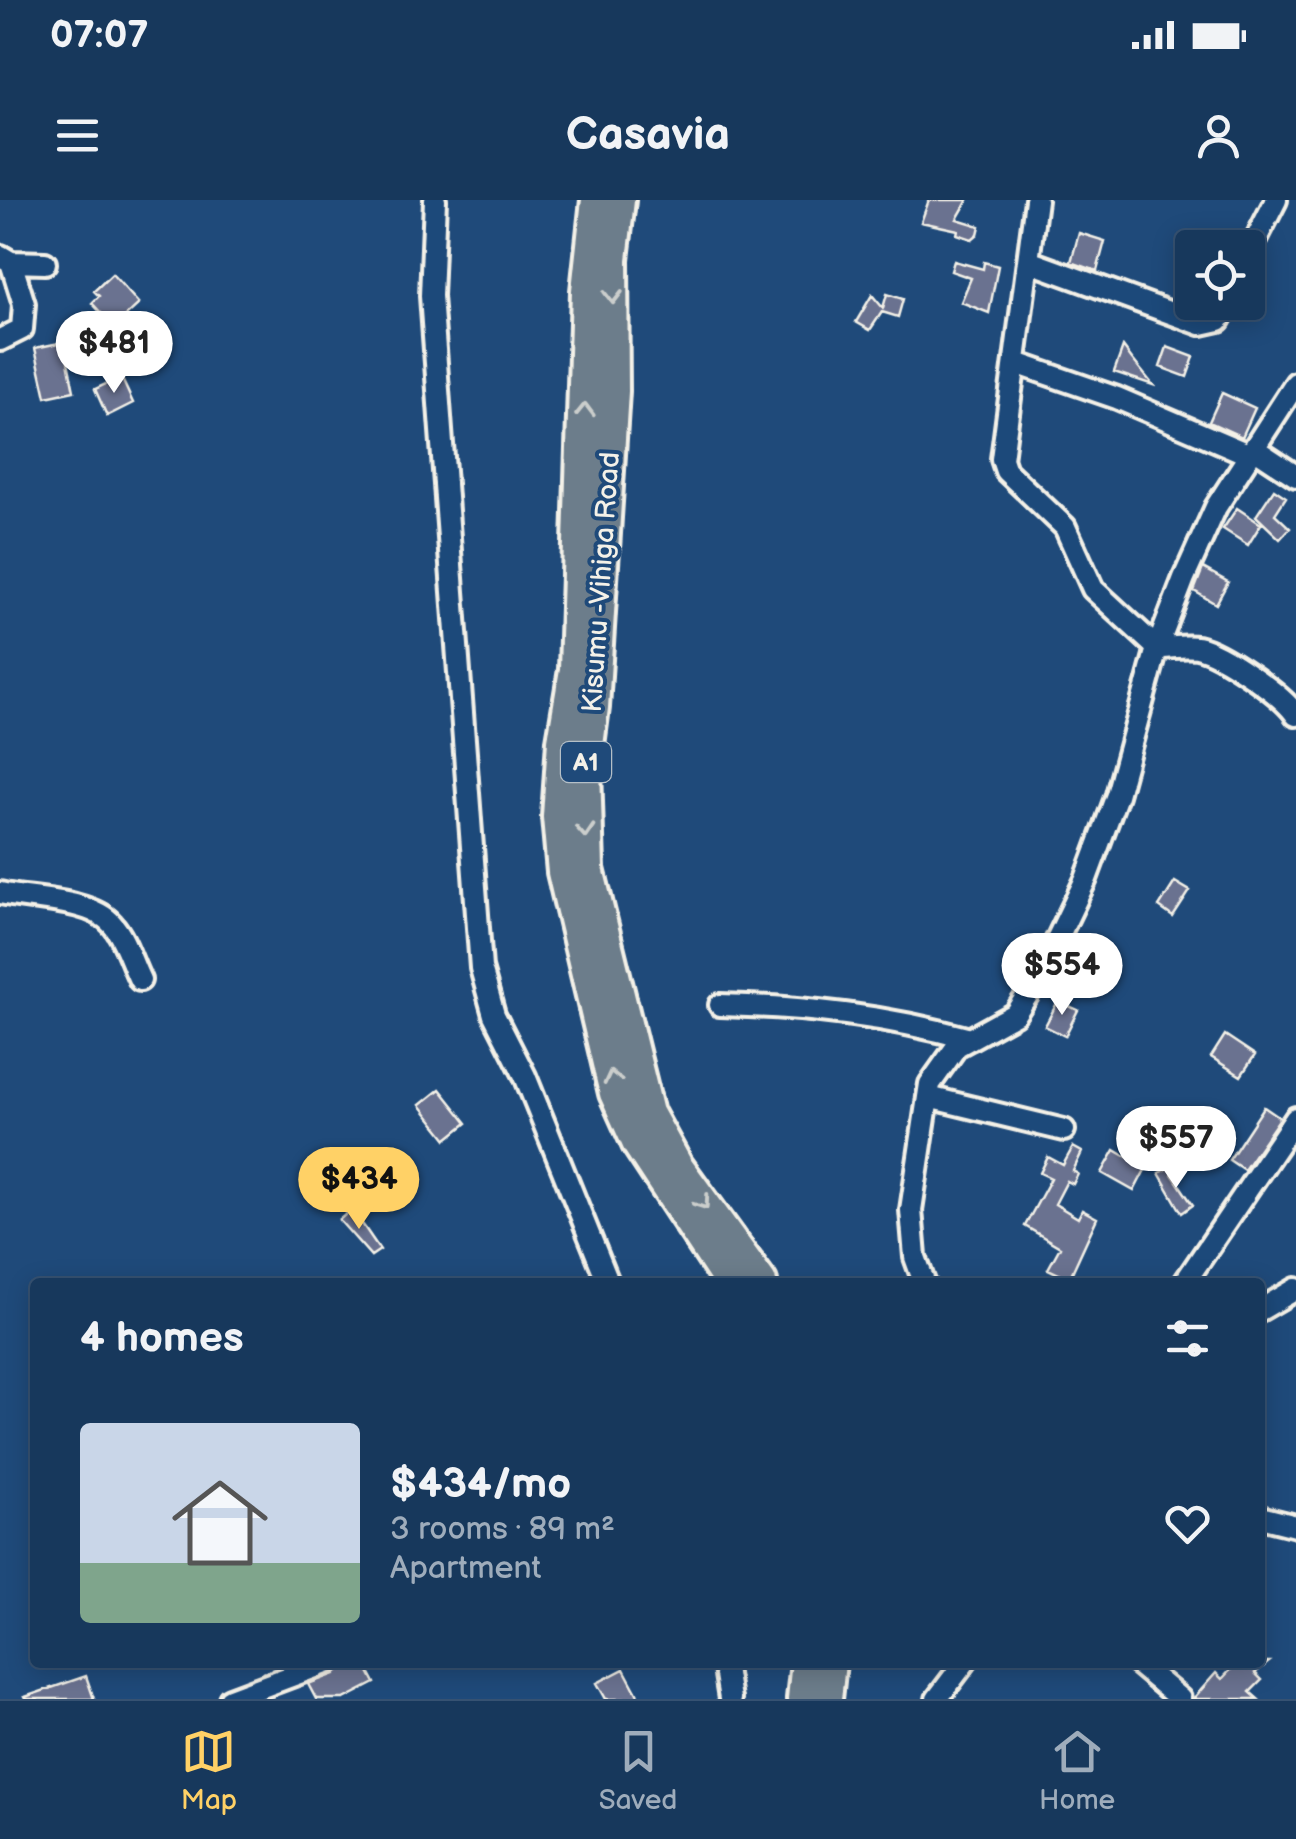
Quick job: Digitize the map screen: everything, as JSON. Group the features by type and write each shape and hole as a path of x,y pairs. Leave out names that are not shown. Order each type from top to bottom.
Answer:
{"highway":[{"name":"Kisumu -Vihiga Road","path":"596,200 588,291 575,670 563,741 558,817 563,872 616,1092 638,1144 725,1278"},
{"name":"Kisumu -Vihiga Road","path":"618,200 612,258 613,391 594,707 585,768 588,869 648,1113 677,1166 758,1278"},
{"path":"803,1699 807,1668"},
{"path":"826,1699 829,1668"}],"street":[{"path":"435,200 432,296 482,968 494,1016 526,1076 606,1278"},
{"path":"1036,200 1002,459 1006,471 1065,527 1093,589 1157,648 1206,650 1280,697 1296,716"},
{"path":"1261,230 1276,200"},
{"path":"0,340 22,328 26,319 6,258 45,263"},
{"path":"1028,261 1175,315"},
{"path":"1190,320 1201,324 1219,320"},
{"path":"1016,364 1117,398 1252,452 1296,476"},
{"path":"922,1278 914,1257 911,1210 928,1098 937,1069 970,1039 1015,1014 1058,942 1117,795 1157,648 1216,507 1296,383"},
{"path":"0,893 45,897 104,916 116,928 140,980"},
{"path":"720,1004 817,1007 895,1018 970,1039"},
{"path":"928,1098 1064,1130"},
{"path":"1188,1278 1296,1118"},
{"path":"1265,1307 1296,1289"},
{"path":"1265,1518 1296,1526"},
{"path":"230,1699 313,1668"},
{"path":"725,1668 730,1699"},
{"path":"937,1699 960,1668"},
{"path":"1143,1668 1180,1699"}],"building":[{"path":"929,200 968,200 957,219 980,226 978,234 972,239 957,234 958,230 921,222"},
{"path":"1079,233 1105,241 1097,271 1071,262"},
{"path":"954,261 983,269 984,262 998,266 989,313 961,302 971,278 951,271"},
{"path":"112,274 139,304 114,327 92,303 99,296 94,291"},
{"path":"887,294 903,299 898,317 882,312 870,330 856,322 872,295 883,308"},
{"path":"64,342 74,391 46,397 35,348"},
{"path":"1123,347 1132,359 1153,385 1114,372"},
{"path":"1167,347 1194,357 1187,377 1160,367"},
{"path":"121,377 133,403 107,416 95,389"},
{"path":"1222,393 1255,408 1242,437 1209,422"},
{"path":"1274,489 1286,497 1275,514 1290,528 1280,539 1256,516"},
{"path":"1237,508 1261,524 1248,545 1223,529"},
{"path":"1203,568 1228,582 1216,604 1194,591"},
{"path":"1175,882 1190,891 1173,917 1159,907"},
{"path":"1058,1001 1078,1010 1065,1036 1045,1026"},
{"path":"1225,1035 1255,1055 1241,1076 1211,1057"},
{"path":"440,1089 467,1123 447,1139 420,1105"},
{"path":"1264,1107 1280,1118 1244,1170 1229,1160"},
{"path":"1073,1147 1082,1152 1073,1171 1078,1174 1073,1184 1067,1181 1055,1204 1078,1218 1082,1210 1097,1218 1069,1278 1048,1269 1060,1247 1025,1226 1051,1178 1040,1173 1048,1157 1063,1165"},
{"path":"1115,1150 1146,1168 1134,1191 1102,1173"},
{"path":"1168,1168 1193,1205 1182,1213 1159,1173"},
{"path":"352,1209 380,1250 371,1256 339,1220"},
{"path":"339,1668 367,1668 375,1683 344,1699 316,1699 308,1684 335,1674"},
{"path":"1232,1668 1261,1668 1255,1673 1262,1680 1250,1692 1258,1699 1193,1699 1216,1673 1222,1679"},
{"path":"624,1669 640,1699 606,1699 597,1683"},
{"path":"86,1676 94,1699 25,1697"}]}
